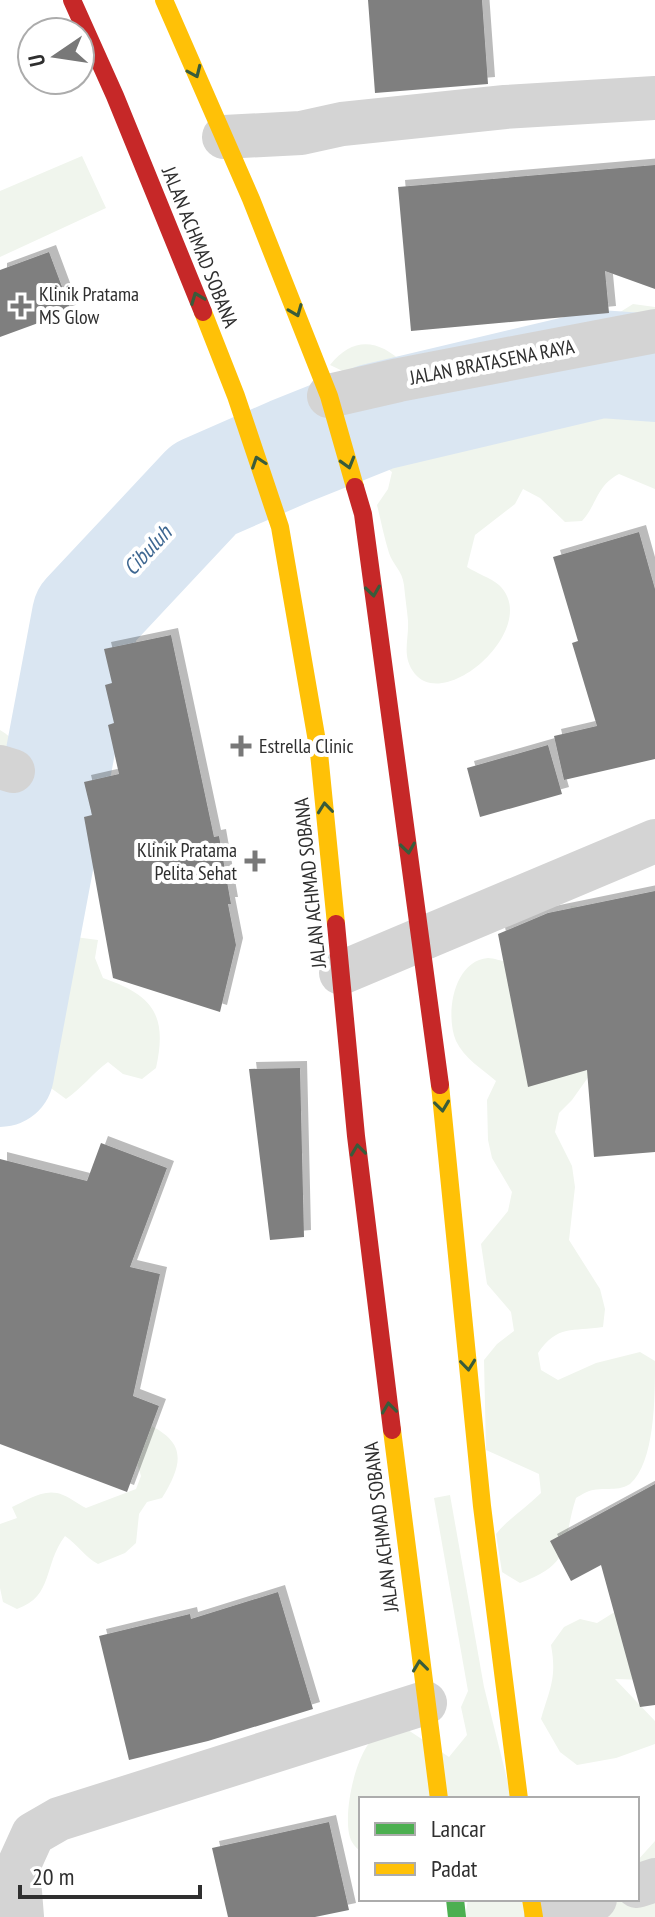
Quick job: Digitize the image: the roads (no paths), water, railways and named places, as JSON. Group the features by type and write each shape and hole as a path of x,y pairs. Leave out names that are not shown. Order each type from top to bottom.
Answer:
{"main road":[{"name":"JALAN ACHMAD SOBANA","path":"72,0 121,110 236,396 280,527 319,753 358,1152 439,1797"},
{"path":"164,0 251,199 332,405 363,514 444,1117 482,1506 519,1797"}],"street":[{"path":"224,137 301,133 342,124 505,107 655,98"},
{"name":"JALAN BRATASENA RAYA","path":"332,405 399,380 655,331"},
{"path":"341,973 655,841"},
{"path":"22,1917 18,1867 33,1834 59,1819 425,1703"},
{"path":"546,1917 590,1901"}],"waterway":[{"name":"Cibuluh","path":"0,1073 86,615 204,489 291,451 376,417 600,364 655,368"}],"place":[{"name":"Klinik Pratama MS Glow","path":"21,306"},
{"name":"Estrella Clinic","path":"241,746"},
{"name":"Klinik Pratama Pelita Sehat","path":"255,861"}]}
